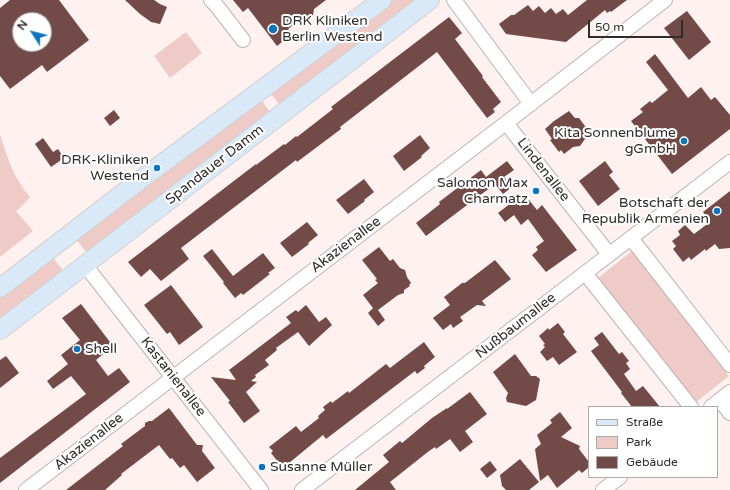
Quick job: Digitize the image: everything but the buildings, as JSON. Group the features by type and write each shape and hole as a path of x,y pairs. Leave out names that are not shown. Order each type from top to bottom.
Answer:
{"main road":[{"path":"0,288 136,183 382,0"},
{"name":"Spandauer Damm","path":"0,330 430,0"}],"street":[{"path":"210,0 220,10 243,40"},
{"path":"454,0 531,104"},
{"name":"Akazienallee","path":"26,490 665,0"},
{"name":"Lindenallee","path":"506,123 609,254"},
{"name":"Nußbaumallee","path":"302,490 730,162"},
{"path":"631,238 730,365"},
{"name":"Kastanienallee","path":"85,265 261,490"},
{"path":"585,273 690,406"},
{"path":"720,400 730,413"},
{"path":"603,490 619,478"}],"green space":[{"path":"393,0 418,0 281,105 279,104 271,94 274,89"},
{"path":"186,32 202,53 170,78 154,56"},
{"path":"260,100 270,112 90,253 86,252 76,239"},
{"path":"0,135 15,174 30,197 16,211 33,231 0,257"},
{"path":"632,251 729,376 696,402 598,278"},
{"path":"52,256 64,272 0,322 0,296"}],"place":[{"name":"DRK Kliniken Berlin Westend","path":"273,29"},
{"name":"Kita Sonnenblume gGmbH","path":"684,141"},
{"name":"DRK-Kliniken Westend","path":"157,168"},
{"name":"Salomon Max Charmatz","path":"536,191"},
{"name":"Botschaft der Republik Armenien","path":"717,211"},
{"name":"Shell","path":"77,349"},
{"name":"Susanne Müller","path":"262,467"}]}
